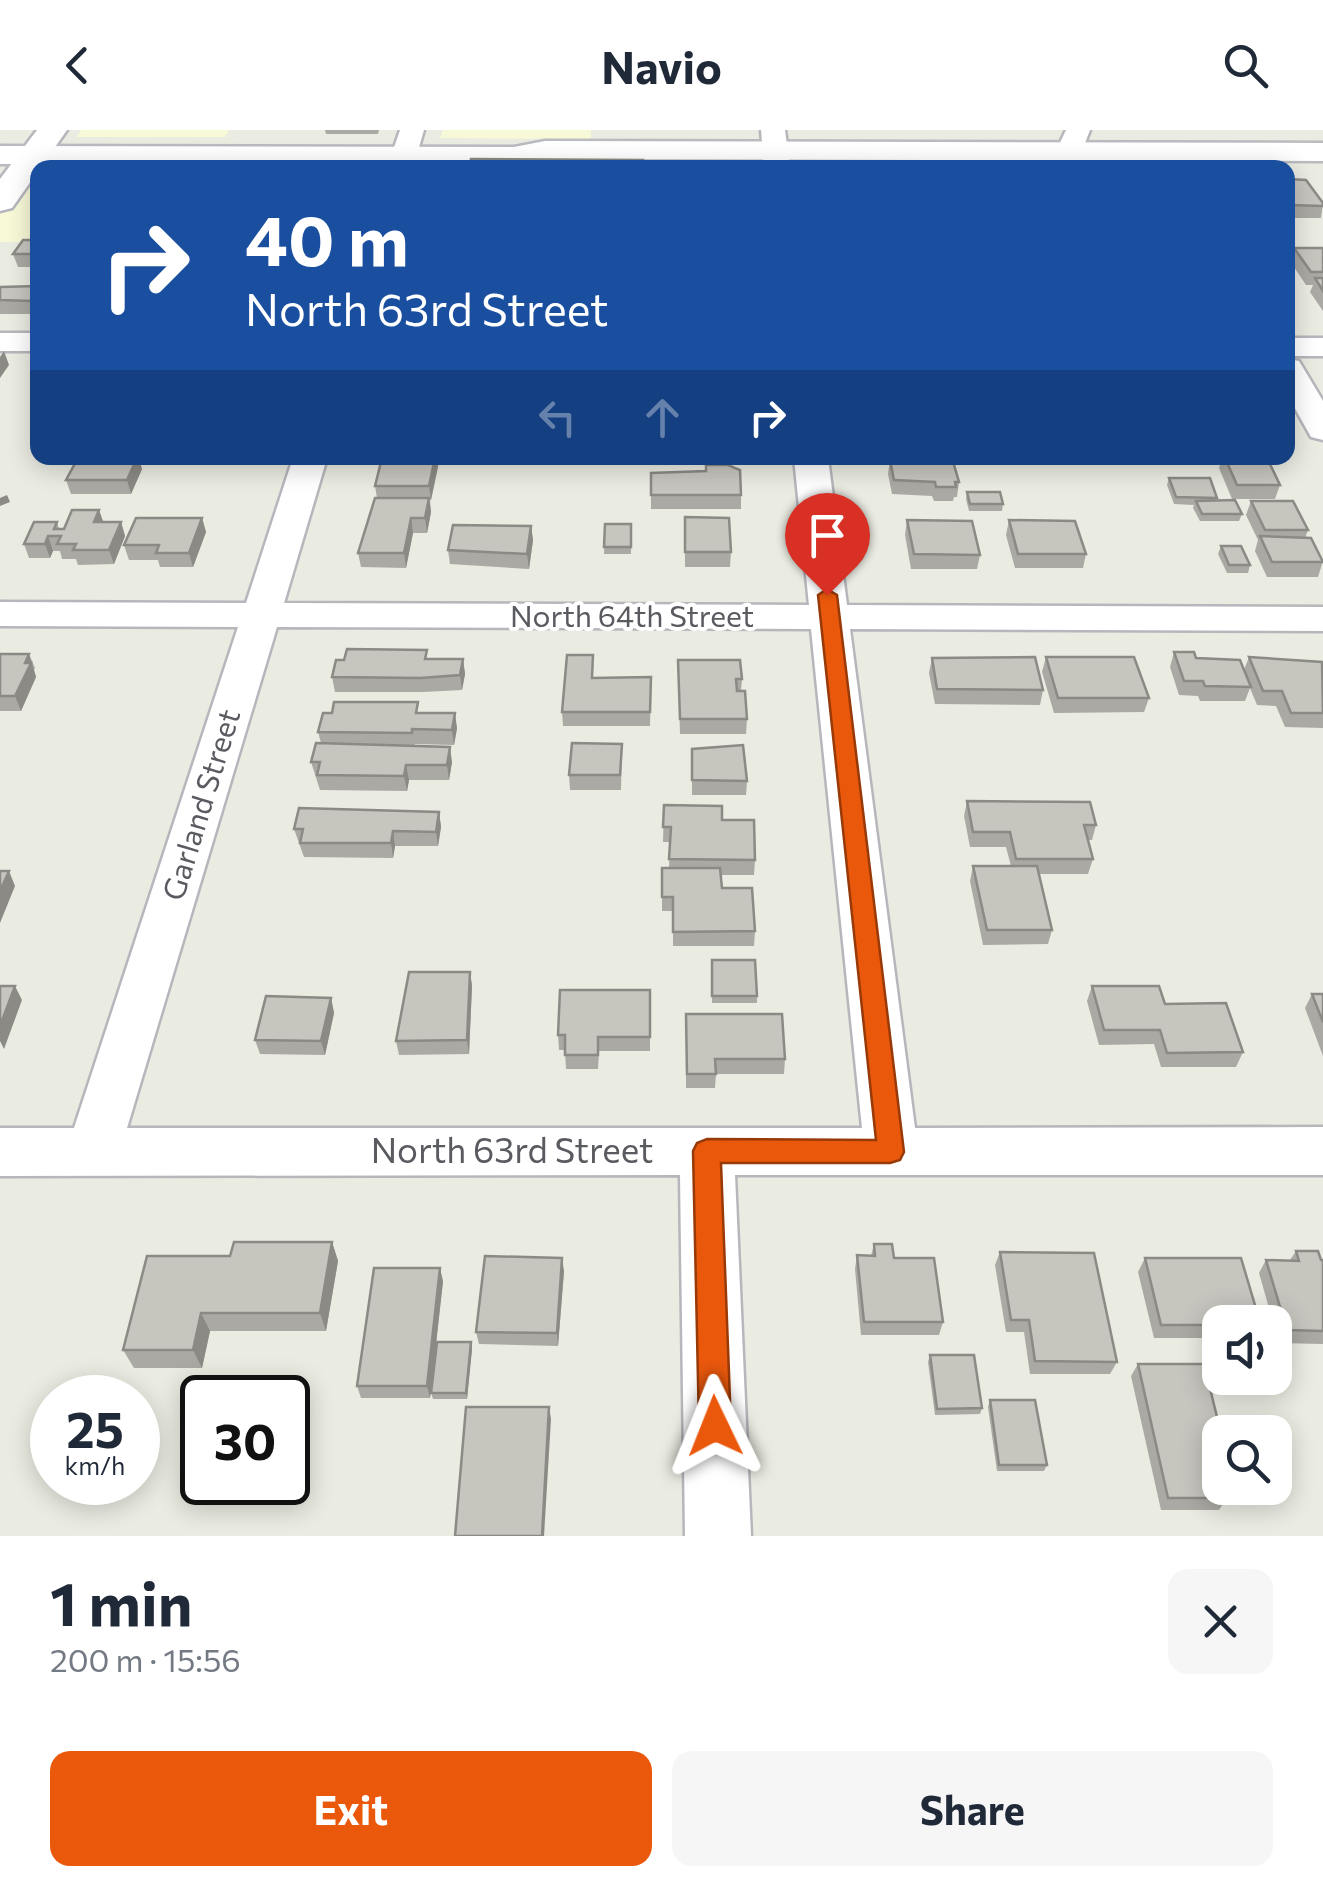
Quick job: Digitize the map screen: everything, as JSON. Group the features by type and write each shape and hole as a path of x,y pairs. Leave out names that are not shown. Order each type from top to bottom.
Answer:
{"main road":[{"path":"0,155 43,142 405,151 534,160"},
{"path":"596,160 1074,148 1164,160"},
{"path":"1188,160 1323,152"},
{"path":"0,202 30,160"},
{"path":"1295,164 1323,165"}],"street":[{"path":"0,342 30,342"},
{"path":"1295,347 1323,346"},
{"path":"1295,380 1323,430"},
{"name":"Garland Street","path":"93,1152 308,465"},
{"path":"812,465 890,1152"},
{"name":"North 64th Street","path":"0,614 1323,620"},
{"name":"North 63rd Street","path":"0,1152 1323,1150"},
{"path":"707,1151 718,1536"}],"shaded area":[{"path":"81,130 229,130 225,137 77,137"},
{"path":"443,130 591,130 591,139 440,138"},
{"path":"0,178 30,178 30,242 0,242"}],"building":[{"path":"471,159 643,160 471,160"},
{"path":"1295,179 1306,180 1323,206 1295,205"},
{"path":"23,240 30,240 30,254 13,254"},
{"path":"1295,248 1323,248 1323,272 1311,272"},
{"path":"30,286 30,301 0,300 0,287"},
{"path":"74,465 134,465 127,480 66,480"},
{"path":"380,465 434,465 429,486 375,486"},
{"path":"706,465 728,465 740,470 741,495 651,495 651,473 706,471"},
{"path":"891,465 954,465 959,482 955,482 956,487 936,487 935,482 894,480"},
{"path":"1228,465 1270,465 1280,485 1237,485"},
{"path":"1169,478 1210,478 1217,498 1176,497"},
{"path":"967,492 1000,492 1003,504 970,504"},
{"path":"375,498 429,498 425,518 411,518 404,553 358,553"},
{"path":"1235,500 1242,514 1202,514 1196,501"},
{"path":"1251,501 1293,501 1308,530 1265,530"},
{"path":"72,510 99,510 94,522 121,522 109,550 73,550 76,544 57,544 61,536 48,536 45,544 24,544 34,522 57,522 54,529 64,529"},
{"path":"685,517 729,518 731,552 685,552"},
{"path":"136,518 202,518 189,553 156,553 159,545 124,545"},
{"path":"907,520 972,521 980,555 914,554"},
{"path":"1009,520 1075,521 1086,554 1018,554"},
{"path":"605,524 631,524 631,547 604,547"},
{"path":"453,525 531,526 527,554 448,550"},
{"path":"1260,536 1311,538 1323,562 1272,562"},
{"path":"1221,546 1241,546 1250,565 1229,565"},
{"path":"347,649 427,650 425,659 463,659 460,675 332,677 336,660 344,660"},
{"path":"1174,652 1194,652 1196,658 1240,660 1251,687 1205,686 1203,681 1184,681"},
{"path":"0,654 29,654 25,663 31,663 15,696 0,696"},
{"path":"567,655 593,655 592,678 651,677 650,712 562,712"},
{"path":"1035,657 1043,690 937,689 932,658"},
{"path":"1046,657 1134,657 1149,698 1058,698"},
{"path":"1249,657 1322,662 1323,713 1291,713 1282,691 1263,691"},
{"path":"678,660 740,660 742,679 736,679 737,691 745,691 747,719 680,719"},
{"path":"334,702 418,702 416,713 455,713 452,730 318,732 323,713 332,713"},
{"path":"316,743 450,747 447,765 406,765 404,776 317,775 320,762 311,762"},
{"path":"572,743 622,744 620,775 569,775"},
{"path":"743,745 747,781 692,780 692,749"},
{"path":"967,801 1090,802 1096,825 1084,825 1093,859 1016,859 1010,832 973,832"},
{"path":"664,805 722,806 722,820 754,820 755,860 669,859 671,827 663,827"},
{"path":"299,808 439,812 436,832 393,831 391,843 300,843 303,829 294,829"},
{"path":"973,866 1037,866 1052,930 987,930"},
{"path":"662,868 720,868 722,888 752,888 755,931 673,932 673,897 662,897"},
{"path":"0,871 9,871 0,891"},
{"path":"712,960 755,960 757,996 712,996"},
{"path":"409,972 470,972 467,1040 396,1041"},
{"path":"0,986 15,986 0,1026"},
{"path":"1092,986 1159,986 1165,1004 1226,1003 1243,1052 1167,1053 1160,1030 1104,1030"},
{"path":"560,990 650,990 650,1037 598,1037 598,1055 565,1055 565,1035 558,1035"},
{"path":"1312,994 1323,994 1323,1022"},
{"path":"266,996 331,998 321,1041 255,1040"},
{"path":"686,1014 782,1014 785,1059 715,1059 716,1074 687,1074"},
{"path":"234,1242 332,1242 320,1313 201,1313 193,1350 123,1350 147,1256 230,1256"},
{"path":"874,1244 892,1244 894,1258 934,1258 943,1322 864,1322 857,1255 875,1256"},
{"path":"1296,1251 1318,1251 1323,1260 1323,1331 1292,1330 1292,1305 1280,1305 1266,1260 1299,1261"},
{"path":"1000,1252 1094,1253 1117,1362 1035,1361 1029,1320 1011,1320"},
{"path":"485,1256 562,1258 557,1333 476,1332"},
{"path":"1145,1258 1241,1258 1255,1305 1202,1305 1202,1325 1161,1325"},
{"path":"374,1268 440,1268 427,1386 357,1386"},
{"path":"437,1342 471,1342 466,1393 431,1393"},
{"path":"930,1355 974,1355 982,1408 937,1409"},
{"path":"1138,1364 1202,1364 1202,1395 1212,1395 1217,1415 1202,1415 1202,1498 1168,1498"},
{"path":"990,1400 1035,1400 1047,1465 999,1465"},
{"path":"466,1407 549,1407 542,1536 455,1536"}],"route":[{"path":"715,1426 707,1151 890,1152 827,595"}]}
